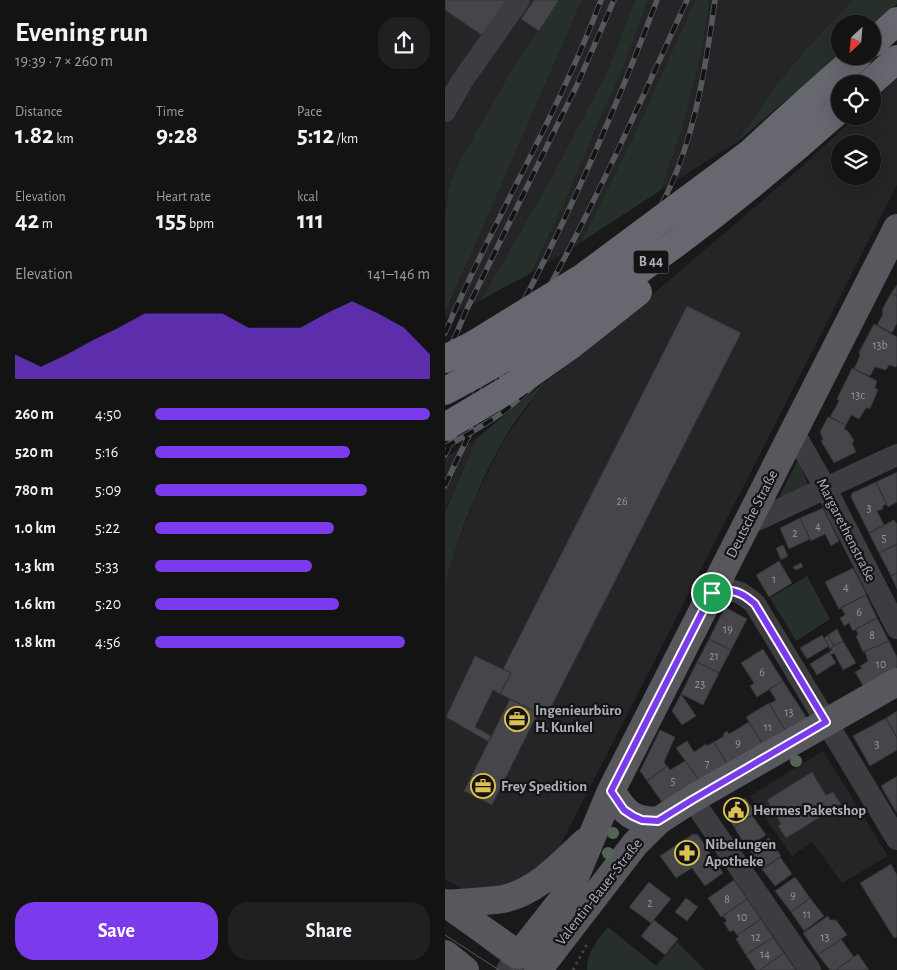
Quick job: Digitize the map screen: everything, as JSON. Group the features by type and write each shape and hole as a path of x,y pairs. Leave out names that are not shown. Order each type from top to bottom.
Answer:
{"highway":[{"path":"881,36 897,21"},
{"path":"879,75 897,59"},
{"name":"B 44","path":"445,359 473,345 595,268 749,154 848,65"},
{"name":"B 44","path":"445,391 505,358 623,282 691,233 793,151 831,117"},
{"path":"445,427 507,390 578,339 652,280 691,233"},
{"path":"445,338 531,290 574,269 595,268"}],"main road":[{"name":"Deutsche Straße","path":"529,967 575,877 593,834 605,788 712,593 897,228"},
{"name":"Valentin-Bauer-Straße","path":"529,967 635,844 658,821 897,682"},
{"path":"605,788 624,810 633,816 642,820 658,821"},
{"path":"445,904 504,899 519,894 554,872 593,834"},
{"path":"445,904 529,967"},
{"path":"445,954 465,970"}],"street":[{"path":"445,111 462,81 519,0"},
{"name":"Margarethenstraße","path":"794,433 826,489 897,628"},
{"path":"746,525 897,455"},
{"path":"712,593 725,590 735,591 746,595 755,604 897,839"},
{"path":"692,800 811,970"}],"shaded area":[{"path":"445,0 559,0 516,62 458,164 448,189 445,212"},
{"path":"559,0 582,0 445,312 445,212 448,189 458,164 516,62"},
{"path":"582,0 635,0 609,68 550,180 481,300 445,318 445,312"},
{"path":"635,0 648,0 622,71 565,202 531,273 481,300 550,180 609,68"},
{"path":"648,0 695,0 634,136 580,243 531,273 565,202 622,71"},
{"path":"695,0 708,0 709,2 701,55 683,127 661,190 580,243 634,136"},
{"path":"708,0 852,0 838,15 831,15 831,22 774,88 736,143 661,190 683,127 701,55"},
{"path":"852,0 897,0 897,4 881,19 881,15 838,15"},
{"path":"831,22 831,62 736,143 774,88"},
{"path":"897,78 897,185 558,850 528,876 505,888 462,889 445,879 445,584 450,563 476,496 505,438 547,380 592,346 804,165 831,140 831,185 881,185 881,135 836,135 846,125 881,125 881,93"},
{"path":"547,380 509,431 486,474 463,528 445,584 445,512 476,439"},
{"path":"476,439 448,503 445,512 445,458"},
{"path":"800,455 801,467 808,485 777,502"},
{"path":"807,576 830,619 796,641 770,598"},
{"path":"823,751 888,856 842,883 812,842 792,856 750,796"},
{"path":"608,927 656,966 677,942 705,970 587,970 591,952"}],"building":[{"path":"445,0 511,0 486,38 445,10"},
{"path":"534,0 559,0 539,31 521,19"},
{"path":"897,285 897,296 891,293"},
{"path":"891,293 897,296 897,323 892,333 877,325"},
{"path":"687,306 741,333 546,717 500,694 511,673 503,669"},
{"path":"874,324 897,337 897,365 896,367 889,365 886,370 875,367 870,376 854,369 860,356 859,352"},
{"path":"852,368 877,381 875,388 878,390 870,409 866,408 859,419 851,415 846,425 830,417 839,401 837,399"},
{"path":"828,417 846,425 844,429 848,431 854,441 852,443 856,452 834,463 821,441 823,440 820,432"},
{"path":"897,472 897,502 888,507 876,482"},
{"path":"876,482 886,504 882,507 883,509 877,511 884,525 869,533 851,497 852,493"},
{"path":"823,508 839,541 831,546 825,534 811,541 800,518"},
{"path":"800,518 810,539 789,549 780,528"},
{"path":"894,520 897,524 897,544 879,553 869,533"},
{"path":"897,544 897,573 891,576 879,553"},
{"path":"783,545 788,556 781,560 776,548"},
{"path":"779,561 792,583 769,597 756,575"},
{"path":"801,563 803,567 795,570 793,567"},
{"path":"853,568 866,595 839,609 825,582"},
{"path":"897,573 897,589 891,576"},
{"path":"866,595 877,618 853,631 849,623 844,626 840,618 845,615 841,607"},
{"path":"725,607 747,619 731,650 709,639"},
{"path":"877,618 889,641 863,652 856,636 858,635 856,629"},
{"path":"837,629 843,641 834,646 828,635"},
{"path":"822,635 829,646 807,659 800,648"},
{"path":"828,635 834,646 830,649 824,638"},
{"path":"709,639 731,650 719,673 697,662"},
{"path":"843,641 856,663 843,670 834,653 831,655 829,652 832,650 831,648"},
{"path":"889,641 897,657 897,668 864,687 855,672 868,661 865,652 863,652"},
{"path":"763,649 783,681 757,697 750,686 754,683 741,663"},
{"path":"829,652 836,663 817,675 810,664"},
{"path":"475,656 511,673 500,694 493,690 475,727 491,736 489,742 446,717"},
{"path":"697,662 719,673 703,705 681,694"},
{"path":"783,681 808,720 787,733 769,704 776,700 769,689"},
{"path":"681,694 696,716 682,725 672,711"},
{"path":"510,699 538,713 492,805 464,791"},
{"path":"769,703 787,733 763,745 746,717"},
{"path":"897,711 897,738 886,718"},
{"path":"886,718 897,738 897,750 870,766 853,736"},
{"path":"749,722 763,745 728,765 714,742 724,736 723,734 727,731 729,734"},
{"path":"660,730 675,737 664,762 667,766 647,781 640,771"},
{"path":"687,741 694,752 706,744 707,746 714,742 728,765 700,781 676,748"},
{"path":"685,761 700,781 662,802 647,781 667,766 670,770"},
{"path":"812,772 826,795 833,792 841,804 786,838 778,826 781,824 767,800"},
{"path":"897,776 897,812 896,812 881,786"},
{"path":"745,798 756,813 734,827 724,812"},
{"path":"752,815 766,835 747,848 734,827"},
{"path":"693,834 698,835 723,873 705,886 692,868 676,878 660,856"},
{"path":"769,838 781,856 762,869 750,851"},
{"path":"780,857 792,874 775,886 762,869"},
{"path":"891,864 897,875 897,937 894,938 860,883"},
{"path":"795,877 810,898 791,912 775,891"},
{"path":"734,880 747,899 721,917 708,898"},
{"path":"649,882 671,899 651,923 629,907"},
{"path":"686,898 698,907 687,921 675,912"},
{"path":"810,898 824,916 804,931 791,912"},
{"path":"747,899 761,919 737,935 733,930 730,932 724,923 727,921 723,916"},
{"path":"828,916 830,920 836,920 847,935 818,955 803,933"},
{"path":"761,919 773,937 746,955 736,939 739,937 737,935"},
{"path":"654,920 678,939 665,955 641,936"},
{"path":"773,937 784,953 760,970 756,970 746,955"},
{"path":"841,939 854,957 836,970 830,970 818,955"},
{"path":"784,953 796,970 760,970"},
{"path":"858,954 869,970 836,970 854,957"}],"tram line":[{"path":"445,918 514,970"},
{"path":"445,935 499,970"}],"railway":[{"path":"445,333 565,85 601,0"},
{"path":"445,360 466,311 577,85 614,0"},
{"path":"445,455 573,200 617,101 657,0"},
{"path":"445,486 484,406 591,206 687,0"},
{"path":"445,447 503,412 540,379 563,354 607,295 647,233 669,190 686,145 700,91 715,0"}],"place":[{"name":"Ingenieurbüro H. Kunkel","path":"517,719"},
{"name":"Frey Spedition","path":"483,786"},
{"name":"Hermes Paketshop","path":"736,810"},
{"name":"Nibelungen Apotheke","path":"687,853"}],"route":[{"path":"725,590 735,591 746,595 755,604 826,722 658,821 642,820 624,810 611,791 712,593 725,590"}]}
